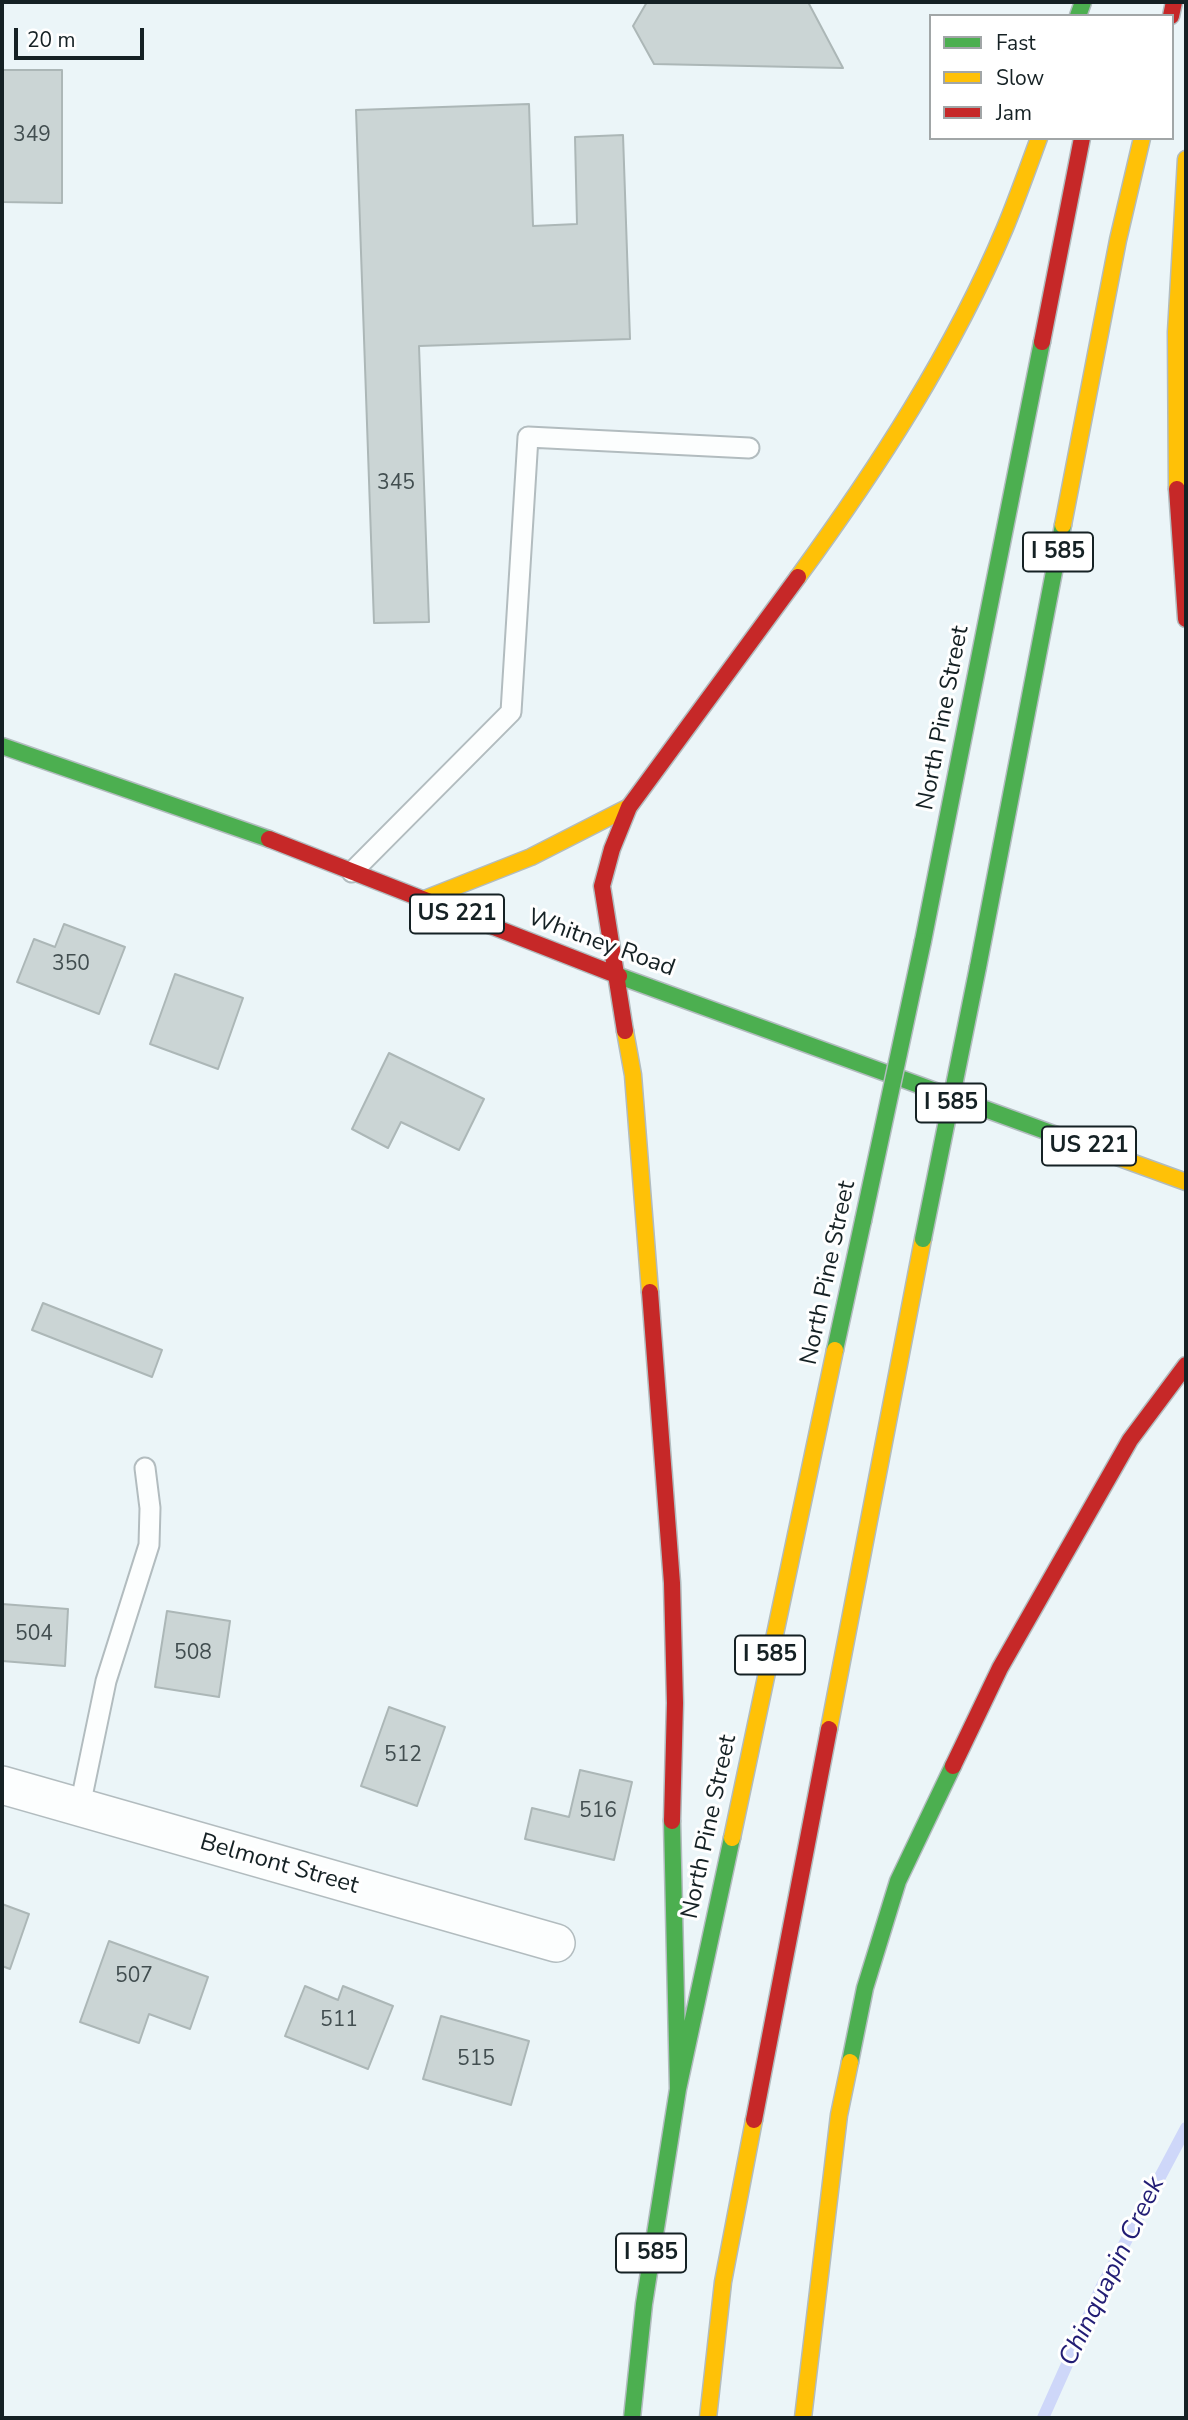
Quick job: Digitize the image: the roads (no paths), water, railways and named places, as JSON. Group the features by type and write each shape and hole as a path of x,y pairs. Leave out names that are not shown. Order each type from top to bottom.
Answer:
{"main road":[{"path":"678,2089 672,1822 675,1703 672,1583 633,1076 614,974 602,886 612,849 629,807 880,459 953,332 994,249 1038,140"},
{"name":"North Pine Street","path":"632,2418 644,2304 678,2089 923,941 1082,140"},
{"name":"I 585","path":"708,2418 725,2268 1118,240 1142,140"},
{"path":"1186,159 1178,249 1173,392 1177,528 1186,619"},
{"name":"Whitney Road","path":"2,746 228,823 614,974 1186,1182"},
{"path":"422,900 531,857 629,807"},
{"path":"803,2418 839,2115 865,1988 898,1881 1000,1668 1130,1440 1186,1364"},
{"path":"716,2355 725,2406"}],"street":[{"name":"Belmont Street","path":"2,1785 556,1943"}],"lane":[{"path":"352,872 511,712 528,436 749,447"},
{"path":"80,1806 106,1681 149,1545 150,1508 145,1468"}],"waterway":[{"name":"Chinquapin Creek","path":"1043,2418 1102,2286 1186,2128"}]}
